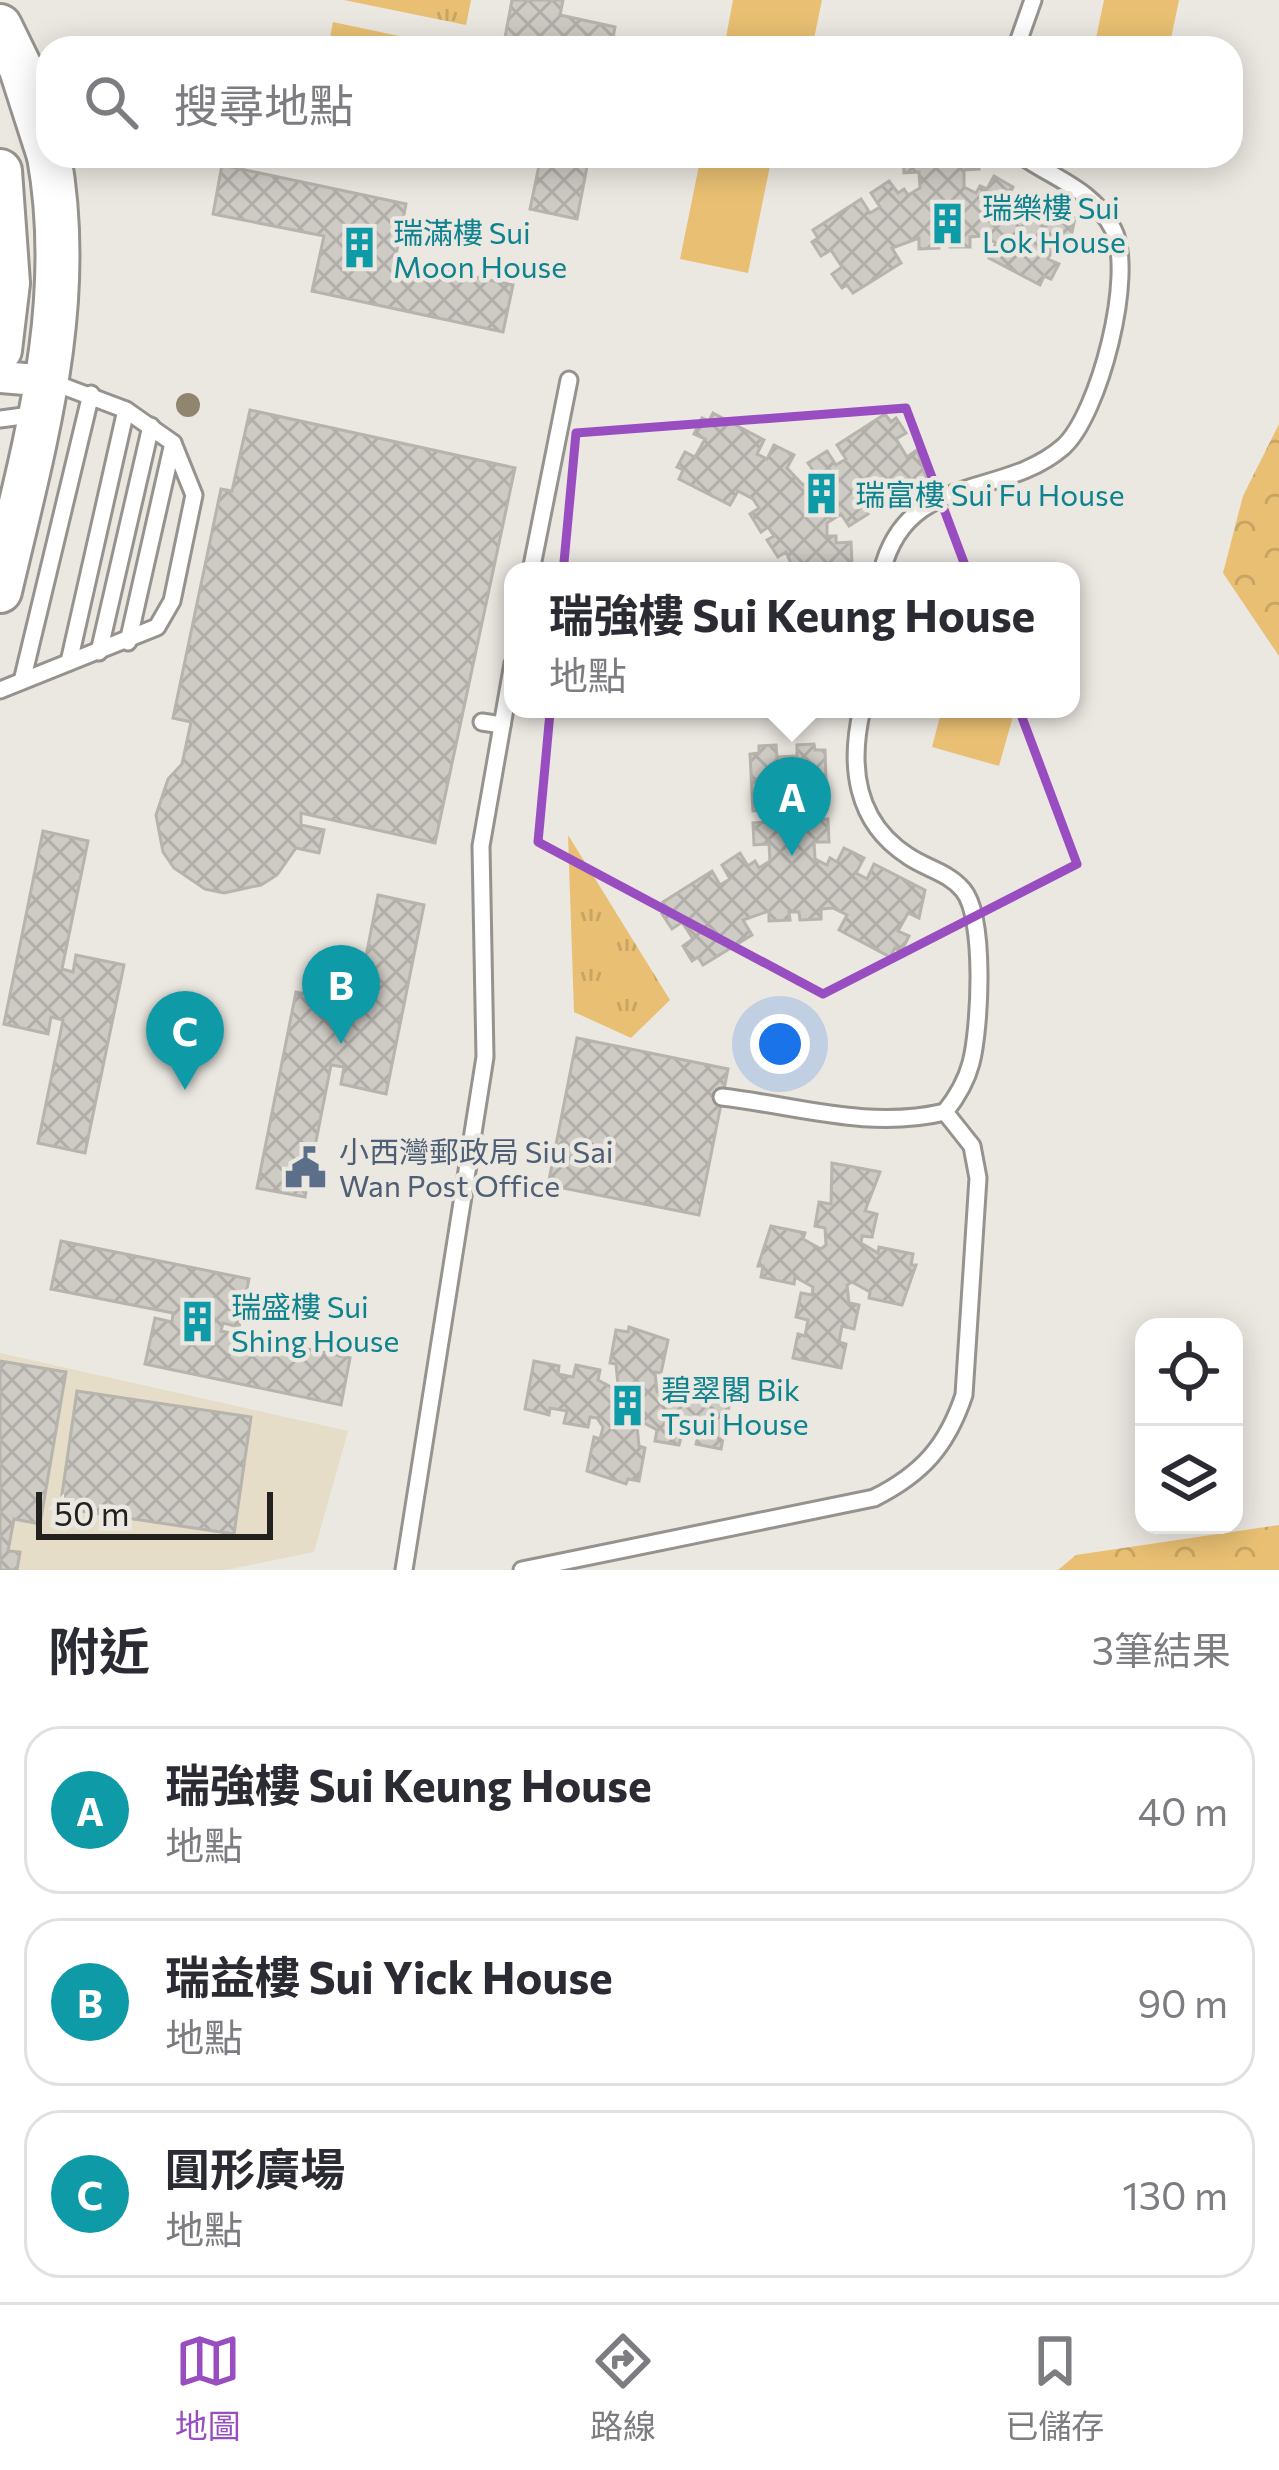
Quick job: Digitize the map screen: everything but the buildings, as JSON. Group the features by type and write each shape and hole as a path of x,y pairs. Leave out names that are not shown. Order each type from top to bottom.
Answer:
{"main road":[{"path":"0,26 21,68 36,116"},
{"path":"0,591 30,405 61,282 49,168"},
{"path":"0,171 8,283 0,350"}],"street":[{"path":"0,377 30,405"}],"lane":[{"path":"1020,36 1033,0"},
{"path":"884,562 888,549 913,515 948,493 1024,470 1063,447 1091,411 1120,282 1116,234 1090,194 1043,168"},
{"path":"533,562 569,380"},
{"path":"0,690 157,627 172,601 194,495 173,443 126,410 91,394 30,405"},
{"path":"23,677 91,394"},
{"path":"69,662 126,410"},
{"path":"99,652 151,426"},
{"path":"128,642 173,443"},
{"path":"404,1570 485,1057 481,846 504,714"},
{"path":"860,718 852,751 858,791 877,828 907,856 945,873 966,893 977,920 972,1058 945,1112"},
{"path":"482,722 502,725"},
{"path":"722,1097 862,1120 905,1121 945,1112"},
{"path":"522,1570 874,1498 906,1482 933,1459 953,1429 964,1395 978,1178 972,1147 945,1112"}],"highlighted area":[{"path":"906,408 1077,864 823,994 538,842 576,433"}],"shaded area":[{"path":"0,1353 348,1431 314,1552 226,1570 0,1570"}],"green space":[{"path":"344,0 471,0 466,25"},
{"path":"733,0 822,0 814,36 726,36"},
{"path":"1104,0 1179,0 1172,36 1096,36"},
{"path":"333,22 399,36 330,36"},
{"path":"699,168 770,168 748,273 680,259"},
{"path":"1279,424 1279,656 1223,573 1243,496"},
{"path":"940,718 1012,718 999,766 932,747"},
{"path":"568,835 670,1000 631,1038 574,1012"},
{"path":"1279,1525 1279,1570 1058,1570 1076,1555 1243,1534"}],"place":[{"name":"瑞樂樓 Sui Lok House","path":"948,223"},
{"name":"瑞滿樓 Sui Moon House","path":"359,248"},
{"name":"瑞富樓 Sui Fu House","path":"821,493"},
{"name":"瑞強樓 Sui Keung House","path":"792,856"},
{"name":"瑞益樓 Sui Yick House","path":"341,1044"},
{"name":"圓形廣場","path":"185,1090"},
{"name":"小西灣郵政局 Siu Sai Wan Post Office","path":"305,1167"},
{"name":"瑞盛樓 Sui Shing House","path":"197,1322"},
{"name":"碧翠閣 Bik Tsui House","path":"627,1405"}]}
